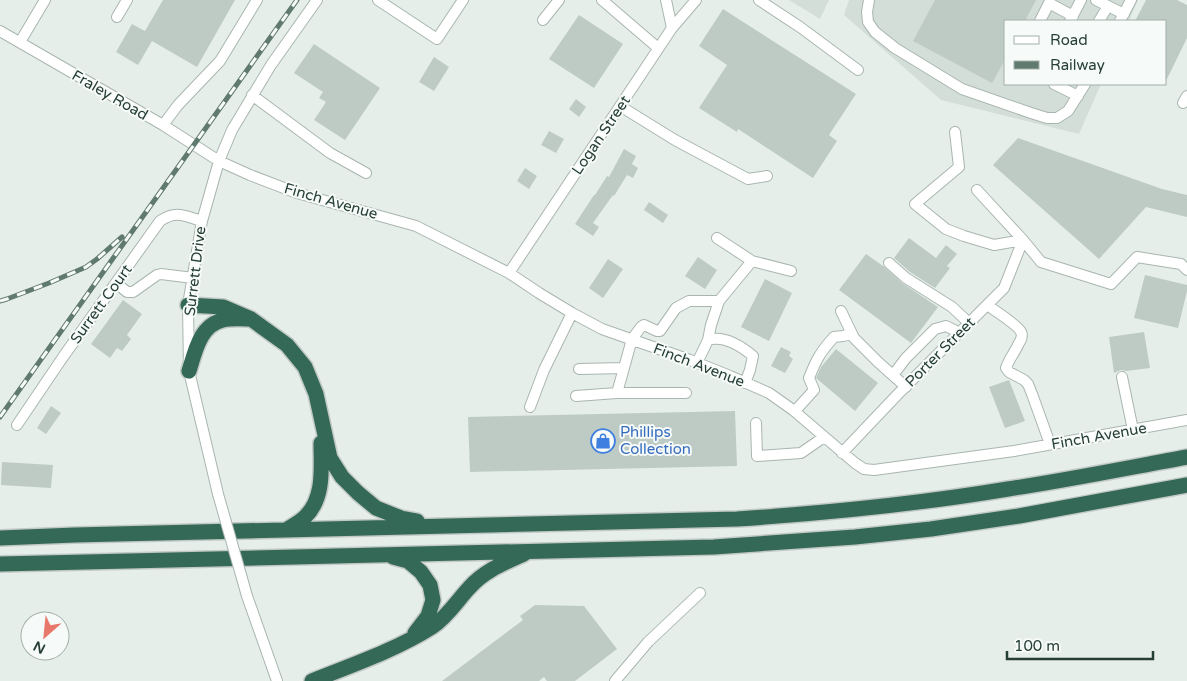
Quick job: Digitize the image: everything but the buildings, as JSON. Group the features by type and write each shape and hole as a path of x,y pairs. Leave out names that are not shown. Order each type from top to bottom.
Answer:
{"highway":[{"path":"188,305 223,306 250,318 287,345 305,367 316,394 330,458 358,493 376,508 401,518 451,526"},
{"path":"189,371 198,344 211,326 222,320 250,318"},
{"path":"285,530 305,518 314,506 320,488 322,424"},
{"path":"0,538 737,519 914,503 1008,489 1187,457"},
{"path":"0,564 714,547 854,537 931,529 1019,516 1187,485"},
{"path":"312,681 380,654 433,627 470,587 489,571 502,563 533,551"},
{"path":"383,554 408,561 421,572 430,585 433,600 428,616 411,638"}],"street":[{"path":"20,42 45,0"},
{"path":"117,17 127,0"},
{"path":"163,125 178,104 220,61 257,0"},
{"name":"Surrett Drive","path":"277,681 247,596 218,494 189,371 188,305 202,220 219,160 232,130 252,95 317,0"},
{"path":"378,0 437,39 464,0"},
{"path":"543,20 559,0"},
{"path":"602,0 658,48"},
{"path":"666,0 672,28"},
{"name":"Logan Street","path":"509,273 658,48 696,0"},
{"path":"759,0 800,27 858,70"},
{"path":"869,0 868,22 876,32 895,48 962,89 1047,118 1058,118 1068,111 1084,85"},
{"path":"1040,20 1049,3 1071,19 1081,0"},
{"path":"1096,0 1108,6 1122,18 1131,0"},
{"path":"1100,20 1108,6"},
{"name":"Fraley Road","path":"0,31 163,125 219,160"},
{"path":"1060,85 1078,96"},
{"path":"252,95 330,154 366,174"},
{"path":"620,106 675,140 748,179 767,176"},
{"path":"955,132 959,167 915,204 946,229 964,236 994,245 1023,240"},
{"name":"Finch Avenue","path":"219,160 250,175 297,193 416,226 509,273 572,313 602,329 697,363 769,393 795,411 842,453 864,469 874,470 932,463 1187,420"},
{"path":"977,190 1023,240 1040,262 1111,284 1136,257 1181,264 1187,270"},
{"name":"Surrett Court","path":"17,425 63,357 160,222 166,217 175,214 202,220"},
{"path":"717,238 752,261 791,271"},
{"name":"Porter Street","path":"842,453 1004,288 1023,240"},
{"path":"697,363 708,340 719,302 752,261"},
{"path":"889,263 906,278 952,307 969,323"},
{"path":"116,283 127,292 133,292 161,274 193,278"},
{"path":"618,393 632,339 641,326 644,325 660,331 676,308 689,301 719,302"},
{"path":"987,305 1021,331 1022,336 1006,368 1028,384 1050,444"},
{"path":"841,311 854,338 906,386"},
{"path":"530,407 544,370 572,313"},
{"path":"893,376 906,358 935,329 946,326 958,334"},
{"path":"795,411 814,390 809,378 816,360 823,349 834,337 852,334"},
{"path":"708,340 714,338 728,341 754,356 745,382"},
{"path":"579,369 624,368"},
{"path":"1122,377 1133,430"},
{"path":"576,396 618,393 686,393"},
{"path":"756,423 757,456 801,453 824,437"},
{"path":"615,681 648,642 700,593"}],"shaded area":[{"path":"789,0 829,0 820,19"},
{"path":"849,0 1138,0 1129,20 1004,20 1004,85 1101,85 1079,134 941,100 844,15"}],"railway":[{"path":"0,417 297,0"},
{"path":"0,301 86,267 122,237"}],"place":[{"name":"Phillips Collection","path":"603,441"}]}
